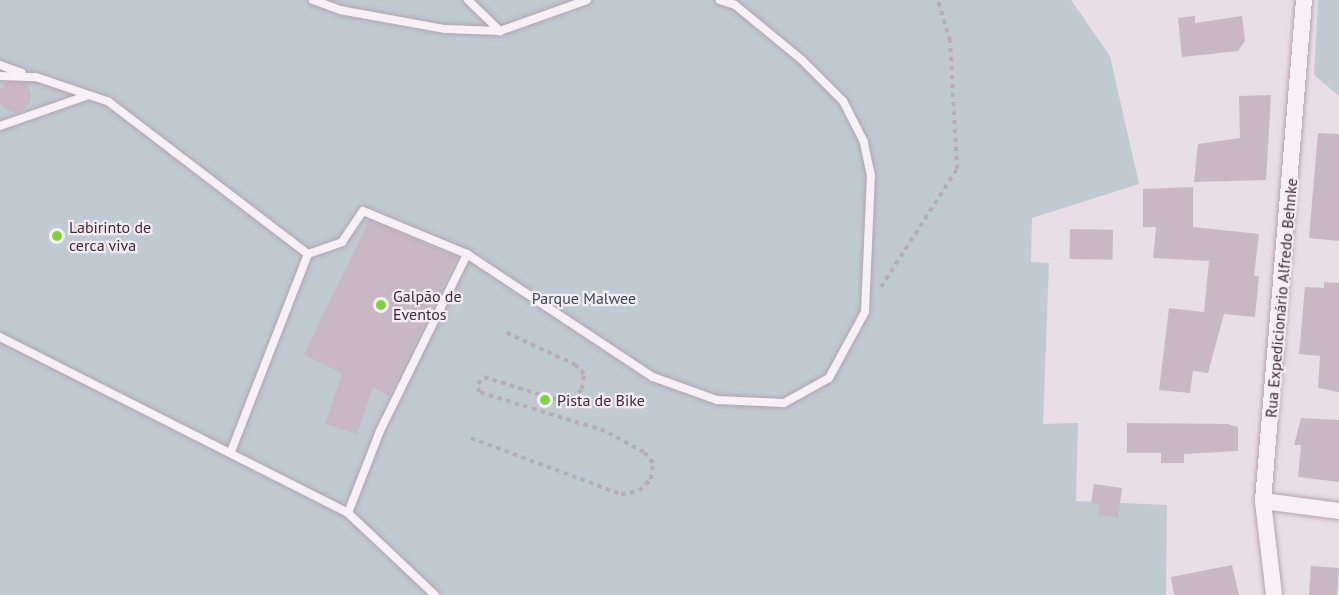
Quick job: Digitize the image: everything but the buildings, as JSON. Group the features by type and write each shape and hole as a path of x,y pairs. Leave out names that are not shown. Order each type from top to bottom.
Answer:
{"street":[{"name":"Rua Expedicionário Alfredo Behnke","path":"1274,595 1263,501 1304,0"},
{"path":"1263,501 1339,511"}],"lane":[{"path":"313,0 340,10 445,29 500,30 587,0"},
{"path":"468,0 500,30"},
{"path":"231,452 308,254 342,242 363,211 467,254 653,377 717,400 784,403 829,378 865,312 871,176 864,142 843,101 802,60 735,5 720,0"},
{"path":"0,65 122,108 308,254"},
{"path":"0,76 26,75"},
{"path":"0,126 89,95"},
{"path":"348,513 380,430 467,254"},
{"path":"0,337 348,513 435,595"}],"path":[{"path":"865,312 957,169 950,41 938,0"},
{"path":"471,438 621,494 639,491 651,479 653,463 644,452 605,431 479,392 478,384 484,376 558,400 573,400 582,389 584,374 576,365 505,332"}],"green space":[{"name":"Parque Malwee","path":"0,0 1071,0 1110,56 1139,184 1032,218 1031,262 1049,263 1043,424 1078,423 1076,501 1167,505 1166,595 0,595"},
{"path":"1318,0 1339,0 1339,96 1314,75"}],"place":[{"name":"Labirinto de cerca viva","path":"57,236"},
{"name":"Galpão de Eventos","path":"381,305"},
{"name":"Pista de Bike","path":"545,400"}]}
